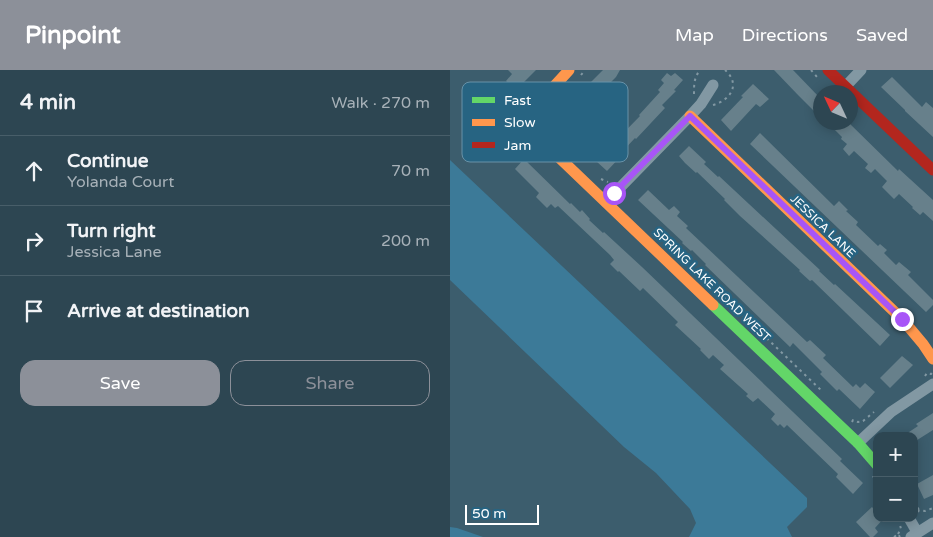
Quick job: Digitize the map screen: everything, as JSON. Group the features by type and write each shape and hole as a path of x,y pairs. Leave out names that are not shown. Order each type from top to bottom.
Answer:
{"street":[{"name":"SPRING LAKE ROAD WEST","path":"558,82 569,70"},
{"path":"828,70 843,85"},
{"path":"847,85 860,70"},
{"path":"606,202 701,104 713,85"},
{"path":"858,99 933,170"},
{"name":"JESSICA LANE","path":"690,116 902,319 933,359"},
{"name":"SPRING LAKE ROAD WEST","path":"564,162 873,459"},
{"path":"858,443 891,412 933,384"},
{"path":"910,522 914,535 933,523"}],"path":[{"path":"580,76 585,70"},
{"path":"693,96 695,77 700,70"},
{"path":"711,106 724,101 732,89 732,78 725,70"},
{"path":"597,176 602,180 611,181"},
{"path":"608,182 608,188 614,193"},
{"path":"919,510 925,511 933,508"},
{"path":"894,537 898,534 900,537"}],"shaded area":[{"path":"450,160 807,498 807,507 787,527 792,537 689,537 696,523 690,509 656,473 624,447 450,280"},
{"path":"450,527 457,528 483,537 450,537"}],"building":[{"path":"508,70 536,70 524,82 507,82 512,74"},
{"path":"603,70 620,70 611,82 591,82"},
{"path":"774,70 793,70 813,91 813,110"},
{"path":"667,73 671,76 675,73 683,80 674,90 676,91 662,105 665,108 628,146 628,128 660,92 658,90 664,83 661,80"},
{"path":"892,77 922,107 926,102 933,108 933,137 881,87"},
{"path":"753,84 769,99 760,107 756,104 731,131 721,120"},
{"path":"835,130 856,130 898,171 899,169 933,200 933,221 923,212 920,215 899,194 894,199 882,187 887,181 875,169 871,173 865,168 868,164 854,151 849,156 843,149 847,144 841,139 842,137"},
{"path":"760,133 834,206 839,201 848,210 846,211 858,222 856,225 878,246 880,244 887,250 884,253 896,265 899,262 911,272 908,275 933,300 933,305 926,312 750,144"},
{"path":"689,146 706,162 704,164 890,335 880,346 812,280 810,281 740,216 697,172 685,163 679,156"},
{"path":"521,162 527,162 570,204 580,212 582,210 589,220 642,267 842,459 840,461 863,483 853,494 836,477 838,474 787,425 784,428 780,424 778,426 771,419 775,414 758,398 753,402 746,396 748,394 720,369 724,365 713,355 709,359 675,325 678,322 643,288 640,291 618,272 610,264 614,260 610,255 558,206 555,208 551,204 547,208 536,197 539,193 515,169"},
{"path":"597,162 615,162 607,171"},
{"path":"648,190 669,210 674,206 680,212 677,216 688,226 686,228 807,342 810,340 826,355 823,358 853,387 856,384 860,388 865,383 875,392 860,409 839,389 837,391 820,374 822,372 793,343 790,347 705,265 692,250 682,243 638,200"},
{"path":"902,356 913,365 890,388 880,378"},
{"path":"933,413 933,430 918,439 918,432 909,432 918,426 916,424"},
{"path":"933,475 933,495 924,499 918,483"},
{"path":"872,507 873,522 880,522 875,528 878,532 873,537 870,537 856,522"}],"traffic: fast":[{"path":"713,305 858,443 873,460"}],"traffic: slow":[{"path":"558,82 569,70"},
{"path":"690,116 902,319 933,359"},
{"path":"564,162 713,305"}],"traffic: jam":[{"path":"828,70 933,170"}],"route":[{"path":"614,193 690,116 902,319"}]}
